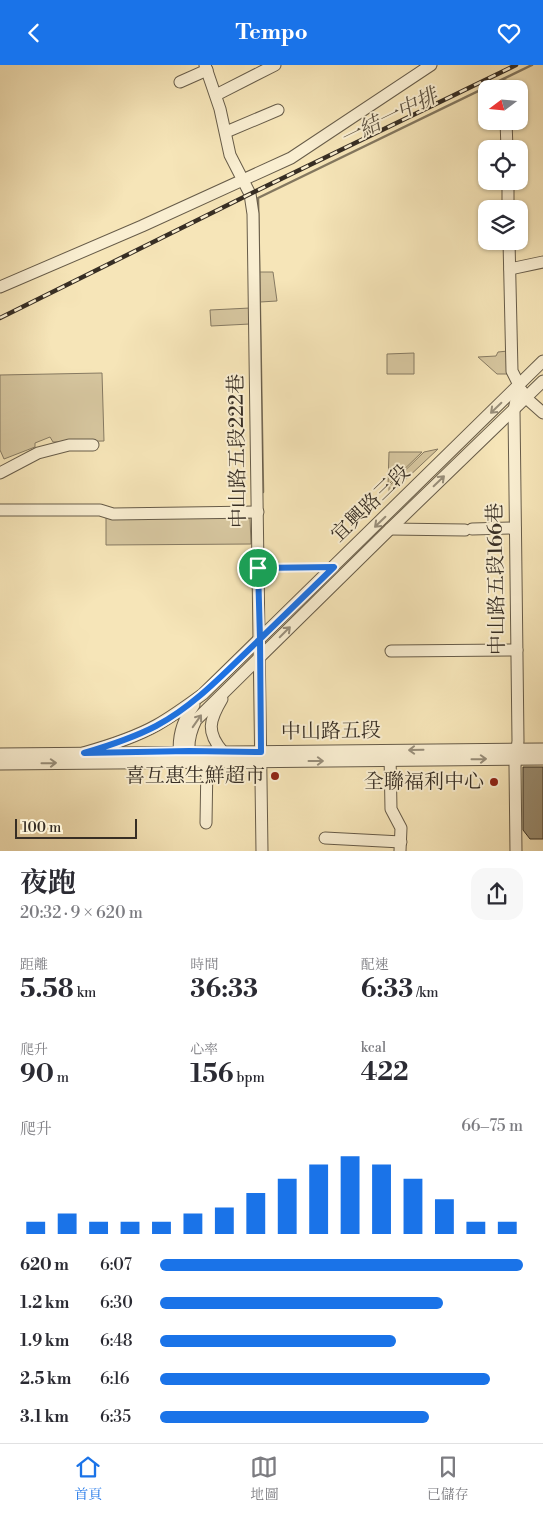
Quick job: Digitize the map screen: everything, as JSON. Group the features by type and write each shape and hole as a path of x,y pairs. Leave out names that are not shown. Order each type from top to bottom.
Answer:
{"street":[{"path":"216,95 275,65"},
{"path":"0,287 291,158 431,65"},
{"path":"180,83 206,68"},
{"name":"中山路五段222巷","path":"206,68 216,95 230,155 250,194 253,214 262,851"},
{"path":"226,132 278,110"},
{"path":"509,250 512,371 525,397 543,413"},
{"path":"510,269 543,262"},
{"name":"宜興路三段","path":"185,757 179,738 182,723 203,694 543,361"},
{"name":"宜興路三段","path":"185,757 196,720 543,381"},
{"name":"中山路五段166巷","path":"516,851 517,650 514,410 519,385"},
{"path":"0,473 38,453 69,445 93,445"},
{"path":"0,510 100,509 113,514 258,512"},
{"path":"390,529 515,528"},
{"path":"391,651 517,650"},
{"name":"宜興路三段","path":"223,752 211,734 211,723 226,691"},
{"name":"宜興路三段","path":"84,753 116,743 156,726 203,694"},
{"name":"中山路五段","path":"0,754 84,753 185,757 207,762 261,756 517,754 543,749"},
{"name":"中山路五段","path":"0,764 185,757 223,752 261,756"},
{"name":"中山路五段","path":"517,754 543,759"},
{"path":"325,838 401,846 401,828 391,809 390,755"},
{"path":"206,823 207,762"}],"path":[{"path":"258,568 334,567"}],"shaded area":[{"path":"259,272 273,272 277,301 260,302"},
{"path":"250,308 250,324 211,326 210,310"},
{"path":"508,351 508,374 497,374 478,357 496,356 498,352"},
{"path":"414,353 414,374 387,374 387,354"},
{"path":"102,373 104,441 53,442 50,437 35,443 35,447 4,459 0,450 0,375"},
{"path":"438,449 389,495 389,486 424,452"},
{"path":"389,452 422,452 388,485"},
{"path":"106,517 250,518 251,544 106,545"}],"building":[{"path":"523,767 543,767 543,839 530,839 523,830"}],"waterway":[{"name":"一結一中排","path":"263,492 258,198 532,65"}],"railway":[{"path":"0,318 516,65"}],"place":[{"name":"喜互惠生鮮超市","path":"275,776"},
{"name":"全聯福利中心","path":"494,782"}],"route":[{"path":"258,568 260,639 203,694 178,712 156,726 116,743 84,753 261,752 260,639 334,567 258,568"}]}
